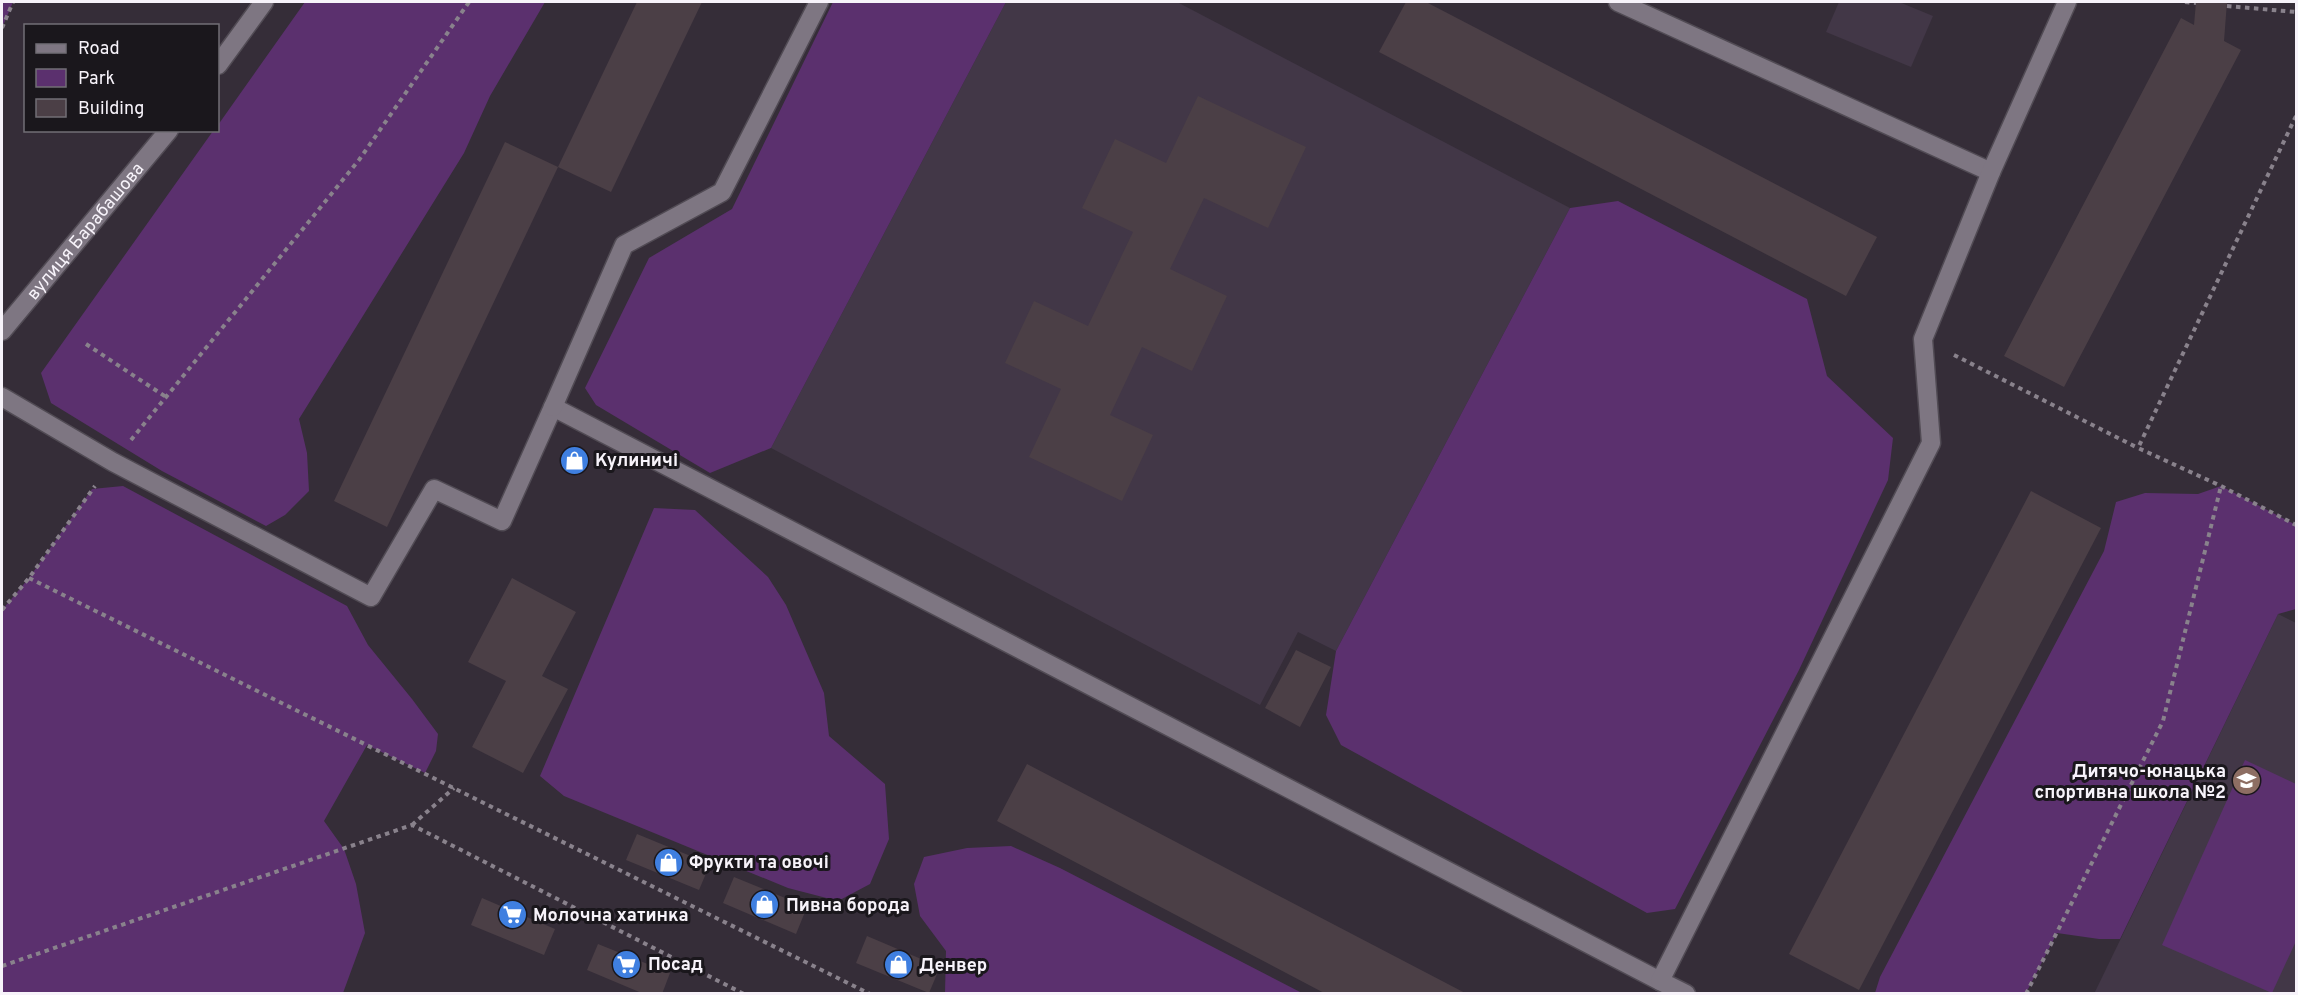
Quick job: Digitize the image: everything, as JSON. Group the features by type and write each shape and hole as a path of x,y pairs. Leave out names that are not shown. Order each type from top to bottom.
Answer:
{"street":[{"path":"219,64 264,2"},
{"path":"2,397 112,462 371,597 434,489 502,521 624,245 722,192 819,2"},
{"path":"1618,2 1991,172"},
{"path":"1660,981 1931,443 1923,339 1991,172 2067,2"},
{"name":"вулиця Барабашова","path":"2,331 167,132"},
{"path":"553,407 1686,993"}],"path":[{"path":"2,28 13,2"},
{"path":"2,610 29,578 112,462 360,160 470,2"},
{"path":"2185,2 2196,3"},
{"path":"2227,6 2296,12"},
{"path":"2138,448 2296,116"},
{"path":"1923,339 2296,525"},
{"path":"86,344 166,397"},
{"path":"2026,993 2163,721 2221,486"},
{"path":"29,578 870,993"},
{"path":"2,966 412,825 454,788"},
{"path":"412,825 744,993"}],"shaded area":[{"path":"1006,2 1177,2 1570,208 1336,651 1298,632 1260,705 771,448"},
{"path":"1839,2 1899,2 1933,16 1911,67 1826,32"},
{"name":"Дитячо-юнацька спортивна школа №2","path":"2278,614 2296,623 2296,993 2094,994"}],"green space":[{"path":"2,2 13,2 2,28"},
{"path":"305,2 545,2 490,96 464,153 299,419 307,453 309,491 285,515 266,526 162,471 51,403 41,373 212,132 219,132 219,124"},
{"path":"833,2 1006,2 771,448 710,473 596,405 585,388 649,258 732,209"},
{"path":"1618,201 1807,299 1827,376 1893,438 1888,480 1799,670 1675,909 1647,913 1341,745 1326,715 1336,651 1570,208"},
{"path":"123,486 347,606 368,645 438,734 436,751 425,773 367,745 324,821 344,849 356,884 365,933 343,993 2,993 2,610 29,578 92,489"},
{"path":"2221,486 2296,525 2296,609 2278,614 2120,939 2099,939 2057,933 2026,993 1875,993 1880,977 2104,551 2116,502 2145,493 2198,494"},
{"path":"654,508 695,510 768,577 786,605 824,693 829,736 885,784 889,839 870,884 838,901 788,888 564,796 540,776"},
{"path":"2245,760 2296,784 2296,941 2272,993 2162,945"},
{"path":"1011,846 1060,868 1302,993 945,993 946,951 920,916 914,884 924,857 967,848"}],"building":[{"path":"637,2 702,2 611,192 558,167"},
{"path":"1406,2 1426,2 1877,237 1846,296 1379,52"},
{"path":"2196,2 2227,2 2224,41 2241,50 2064,387 2004,356 2181,18 2194,25"},
{"path":"1198,96 1306,147 1268,228 1204,198 1170,269 1227,296 1192,371 1142,347 1110,415 1153,435 1122,501 1029,457 1061,389 1005,363 1034,301 1088,326 1133,232 1082,208 1115,139 1166,163"},
{"path":"505,142 558,167 387,527 334,501"},
{"path":"2031,491 2101,528 1859,990 1789,954"},
{"path":"512,578 576,612 542,676 568,689 523,773 472,747 506,681 468,662"},
{"path":"1296,650 1331,667 1300,727 1265,708"},
{"path":"1027,764 1467,994 1326,994 997,821"},
{"name":"Фрукти та овочі","path":"637,834 710,864 699,890 626,860"},
{"name":"Пивна борода","path":"734,877 807,907 796,934 723,903"},
{"path":"482,898 555,929 544,955 471,925"},
{"name":"Денвер","path":"867,936 940,967 929,993 856,963"},
{"path":"598,944 670,973 662,994 644,994 587,970"}],"place":[{"name":"Кулиничі","path":"574,460"},
{"name":"Дитячо-юнацька спортивна школа №2","path":"2247,781"},
{"name":"Фрукти та овочі","path":"668,862"},
{"name":"Пивна борода","path":"765,905"},
{"name":"Молочна хатинка","path":"512,915"},
{"name":"Посад","path":"627,964"},
{"name":"Денвер","path":"898,965"}]}
